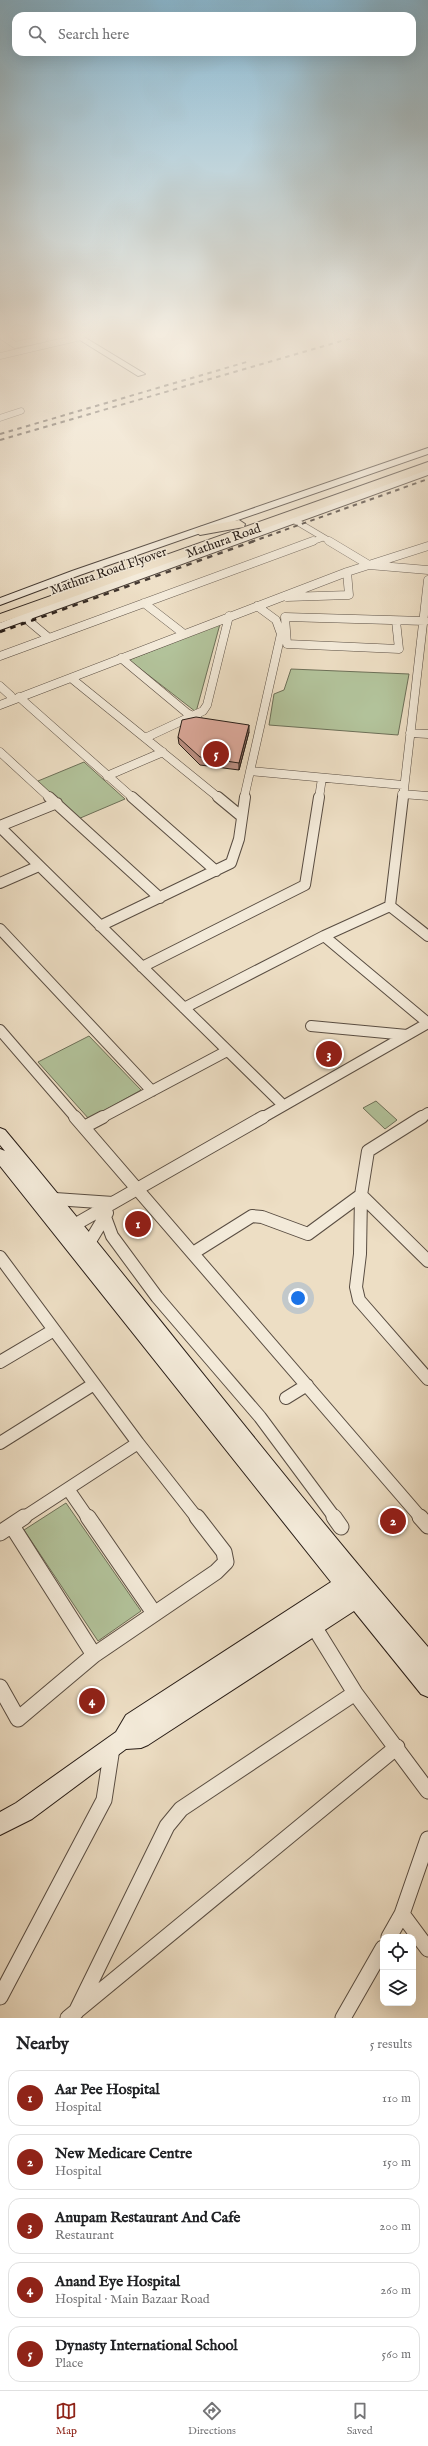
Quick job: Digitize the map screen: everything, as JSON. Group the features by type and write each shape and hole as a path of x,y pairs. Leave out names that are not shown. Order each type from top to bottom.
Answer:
{"highway":[{"name":"Mathura Road","path":"239,524 428,458"},
{"name":"Mathura Road","path":"38,606 428,467"},
{"path":"200,531 239,524"},
{"name":"Mathura Road Flyover","path":"0,608 239,524"},
{"path":"0,623 38,606"},
{"name":"Mathura Road Flyover","path":"0,619 38,606"}],"main road":[{"path":"0,602 76,573 428,451"},
{"path":"0,627 24,617 428,472"},
{"path":"0,1134 6,1160 68,1228 353,1589 428,1662"},
{"path":"6,1160 55,1199 68,1228 90,1243 428,1687"},
{"path":"118,1743 141,1738 312,1625 353,1589"},
{"path":"0,1824 24,1811 118,1743 133,1722 353,1589"}],"street":[{"path":"294,520 369,565 428,570"},
{"path":"0,656 322,538"},
{"path":"0,705 15,697 70,678 347,572 428,546"},
{"path":"281,598 349,595 347,572"},
{"path":"390,906 410,732 426,624 428,582"},
{"path":"144,603 184,634"},
{"path":"100,926 231,863 238,851 241,816 250,771 254,728 281,634 276,620 257,606"},
{"path":"145,738 193,717 203,711 207,705 229,616"},
{"path":"24,617 49,638"},
{"path":"396,621 399,649 287,644 285,617 396,621 426,624"},
{"path":"121,658 193,717 207,721"},
{"path":"419,667 428,668"},
{"path":"70,678 241,816"},
{"path":"0,686 15,697 216,871"},
{"path":"410,732 428,734"},
{"path":"0,752 160,898"},
{"path":"107,776 163,752"},
{"path":"250,771 322,778 403,789 428,796"},
{"path":"142,967 305,885 322,778"},
{"path":"57,803 0,826 283,1105"},
{"path":"0,883 39,866"},
{"path":"390,906 427,934"},
{"path":"184,1008 324,936 390,906"},
{"path":"0,929 152,1090"},
{"path":"68,1228 428,1023 324,936"},
{"path":"311,1026 407,1035"},
{"path":"0,1030 428,1526"},
{"path":"84,1126 227,1050"},
{"path":"428,1113 368,1151 361,1195 360,1254 356,1287 359,1300 428,1379"},
{"path":"193,1253 252,1216 262,1217 308,1234 361,1195"},
{"path":"361,1195 428,1261"},
{"path":"55,1199 112,1203"},
{"path":"90,1243 112,1203"},
{"path":"105,1217 112,1236 122,1252 157,1297 260,1417 341,1527"},
{"path":"0,1257 138,1443 224,1552 226,1562 216,1572 94,1655 18,1719 0,1687"},
{"path":"0,1362 54,1330"},
{"path":"0,1443 94,1384"},
{"path":"286,1398 307,1385"},
{"path":"94,1655 6,1530 138,1443"},
{"path":"68,1489 154,1613"},
{"path":"312,1625 355,1693 397,1747 428,1791"},
{"path":"72,2015 167,1826 181,1809 355,1693"},
{"path":"0,1997 104,1800 118,1743"},
{"path":"72,2015 397,1747"},
{"path":"391,1934 402,1914 428,1839"},
{"path":"402,1914 428,1949"},
{"path":"343,2018 380,1953"}],"green space":[{"path":"220,624 196,712 129,660"},
{"path":"291,669 409,674 398,735 269,725 274,694 284,690"},
{"path":"84,762 125,799 78,819 38,781"},
{"path":"89,1036 141,1090 89,1119 38,1062"},
{"path":"376,1101 397,1120 385,1129 363,1108"},
{"path":"66,1503 141,1611 98,1641 24,1530"}],"building":[{"path":"196,717 249,725 239,763 200,757 178,737 182,720"}],"railway":[{"path":"0,434 10,431"},
{"path":"0,440 30,431"},
{"path":"251,542 428,479"},
{"path":"0,632 254,541"}],"place":[{"name":"Dynasty International School","path":"216,754"},
{"name":"Anupam Restaurant And Cafe","path":"329,1054"},
{"name":"Aar Pee Hospital","path":"138,1224"},
{"name":"New Medicare Centre","path":"393,1521"},
{"name":"Anand Eye Hospital","path":"92,1701"}]}
